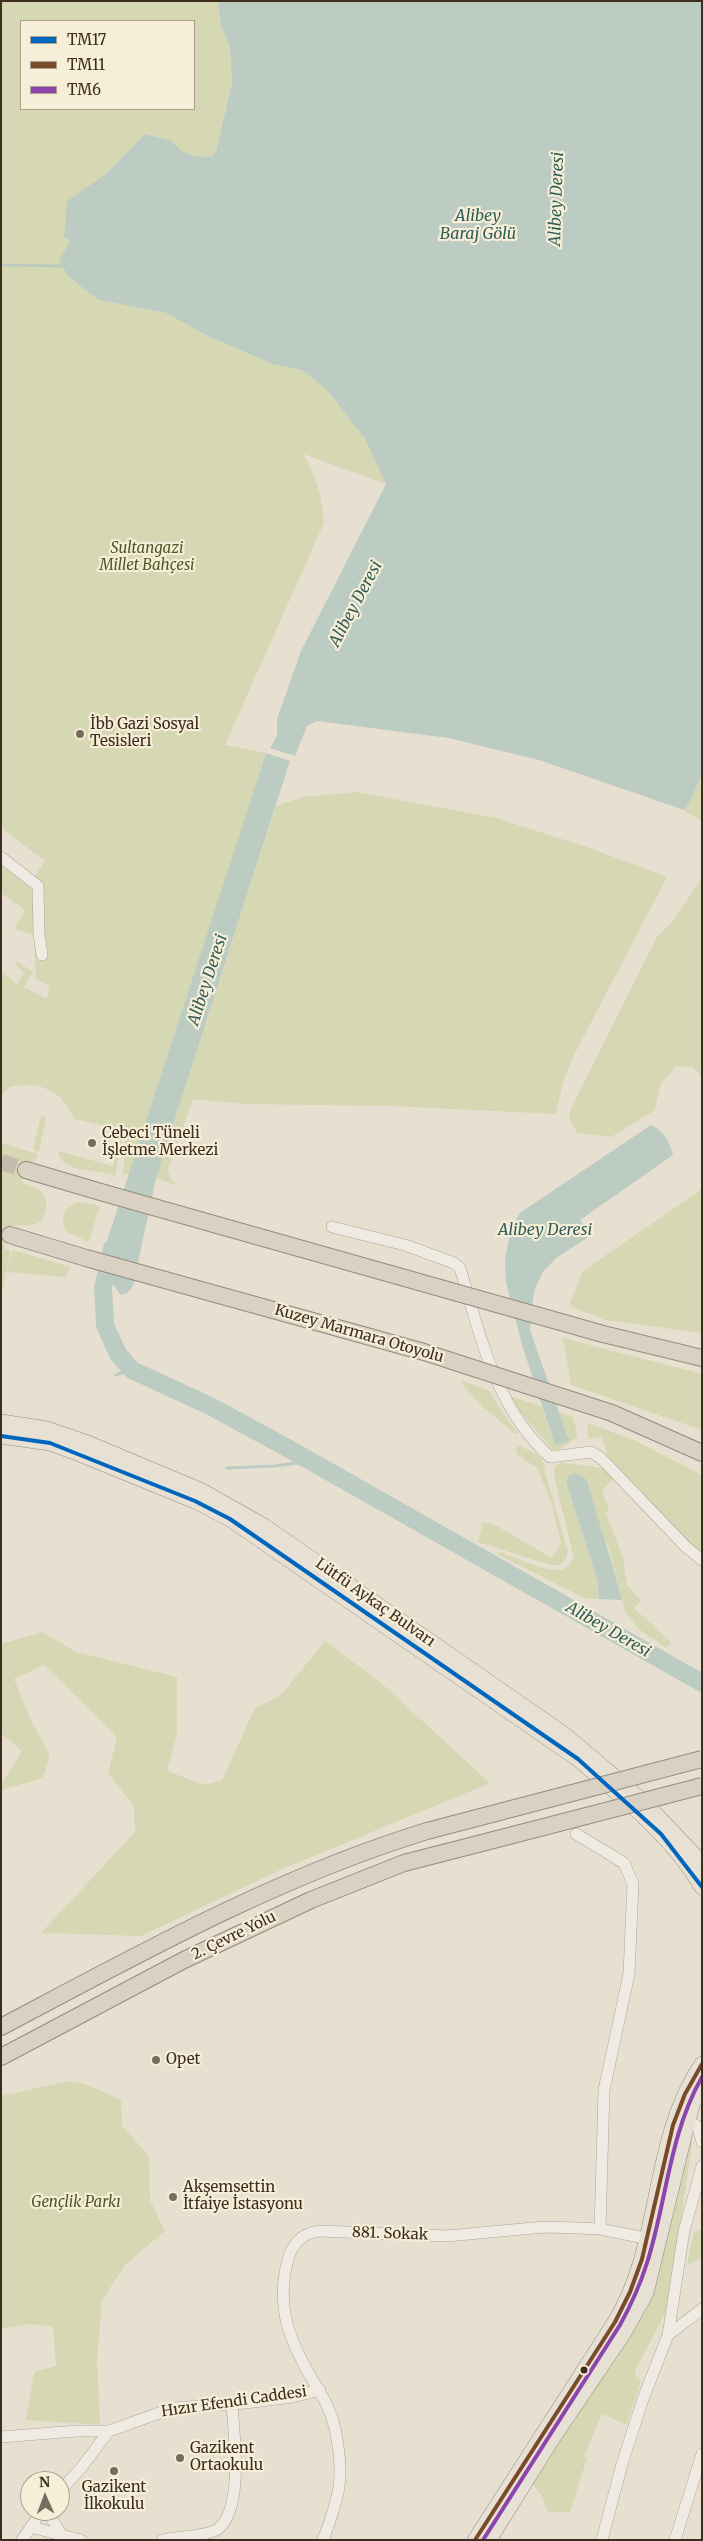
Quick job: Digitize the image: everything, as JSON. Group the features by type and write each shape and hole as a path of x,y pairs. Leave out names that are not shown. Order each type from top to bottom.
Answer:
{"highway":[{"path":"26,1170 104,1194 603,1334 702,1358"},
{"name":"Kuzey Marmara Otoyolu","path":"10,1235 424,1352 612,1413 702,1453"},
{"name":"2. Çevre Yolu","path":"1,2027 180,1934 280,1886 359,1853 427,1831 702,1760"},
{"name":"2. Çevre Yolu","path":"1,2057 184,1960 310,1900 404,1864 702,1786"}],"main road":[{"name":"Lütfü Aykaç Bulvarı","path":"1,1422 47,1429 86,1442 202,1491 264,1526 565,1734 644,1802 702,1863"},
{"name":"Lütfü Aykaç Bulvarı","path":"1,1436 41,1442 80,1454 195,1501 259,1538 578,1759 612,1788 673,1848 702,1887"},
{"path":"475,2540 624,2307 652,2239 689,2083 702,2064"},
{"path":"682,2119 702,2086"},
{"path":"489,2540 646,2293 652,2239"}],"street":[{"path":"1,856 38,886 39,934 42,955"},
{"path":"332,1227 405,1246 454,1263 460,1268 481,1337 503,1396 533,1440 550,1457 591,1452 601,1458 686,1547 702,1560"},
{"path":"576,1834 624,1863 633,1884 629,1974 604,2090 600,2228"},
{"path":"682,2119 698,2127 702,2142"},
{"path":"602,2540 622,2464 640,2408 668,2335 684,2231 702,2166"},
{"name":"881. Sokak","path":"320,2390 292,2339 281,2298 289,2256 299,2239 308,2232 447,2236 544,2227 600,2228 652,2239"},
{"path":"668,2335 702,2309"},
{"path":"320,2390 330,2408 340,2476 340,2490 323,2540"},
{"name":"Hızır Efendi Caddesi","path":"1,2437 77,2431 109,2431 173,2408 232,2405 292,2397 320,2390"},
{"path":"162,2540 208,2533 218,2529 224,2522 234,2498 236,2476 232,2405"},
{"path":"70,2480 109,2431"},
{"path":"675,2540 702,2454"},
{"path":"22,2540 35,2521"},
{"path":"53,2521 61,2534"},
{"path":"31,2527 81,2540"}],"green space":[{"name":"Sultangazi Millet Bahçesi","path":"1,1 218,1 221,26 230,47 232,83 216,151 212,157 195,156 182,151 170,140 145,134 107,173 67,201 65,238 72,239 99,300 166,313 206,335 272,364 302,370 328,391 365,439 386,484 303,454 318,487 324,523 225,745 266,753 130,1175 123,1173 126,1131 75,1119 61,1098 45,1088 34,1085 11,1086 1,1095 1,971 17,984 24,973 15,965 17,961 34,973 29,977 24,987 47,999 49,986 36,979 34,935 14,929 25,910 1,893 1,862 35,892 36,874 45,861 1,828"},
{"path":"702,773 701,821 684,810 691,800"},
{"path":"356,792 496,818 587,847 667,877 572,1059 563,1083 556,1114 392,1106 242,1104 193,1099 168,1169 170,1178 179,1186 156,1178 276,806 303,797"},
{"path":"702,878 702,1077 693,1067 676,1066 660,1085 655,1110 611,1137 577,1133 569,1117 572,1106 657,937 673,921"},
{"path":"41,1116 46,1117 39,1152 33,1150"},
{"path":"122,1136 115,1176 82,1170 66,1164 60,1158 58,1151 113,1166"},
{"path":"1,1143 38,1154 36,1160 29,1164 22,1172 22,1180 24,1184 37,1189 43,1194 46,1208 43,1218 36,1224 12,1226 2,1238 5,1249 11,1251 1,1296"},
{"path":"702,1189 702,1333 605,1320 569,1306 583,1271"},
{"path":"79,1202 100,1206 89,1242 68,1233 63,1223 66,1210"},
{"path":"13,1250 71,1267 65,1277 7,1272"},
{"path":"563,1338 702,1374 702,1430 571,1385"},
{"path":"464,1381 490,1391 498,1406 518,1433 515,1434 482,1406 461,1383"},
{"path":"510,1396 541,1406 555,1445 567,1434 558,1412 573,1417 577,1433 576,1438 558,1450 553,1450 510,1400"},
{"path":"588,1423 636,1441 702,1475 702,1553 688,1542 611,1463 601,1437 589,1439 587,1434"},
{"path":"518,1445 537,1455 543,1461 568,1551 566,1559 560,1565 550,1565 478,1542 483,1522 497,1526 552,1558 561,1542 552,1506 538,1469 517,1454 516,1449"},
{"path":"557,1464 605,1468 616,1477 602,1490 609,1510 606,1513 623,1558 627,1585 641,1601 634,1608 671,1642 666,1648 640,1630 626,1614 608,1546 601,1532 587,1480 566,1482 598,1582 599,1599 584,1598 497,1554 499,1551 549,1569 563,1569 570,1564 574,1558 554,1470"},
{"path":"43,1632 76,1652 177,1677 177,1735 167,1771 204,1785 222,1780 255,1708 281,1695 325,1641 380,1682 490,1783 278,1871 141,1936 41,1933 135,1832 134,1807 108,1773 117,1737 44,1665 14,1679 31,1720 50,1756 43,1778 1,1790 1,1785 22,1751 1,1733 1,1644"},
{"name":"Gençlik Parkı","path":"69,2081 85,2084 121,2100 122,2126 149,2156 150,2200 165,2231 125,2265 102,2300 97,2361 100,2425 26,2420 34,2372 56,2366 53,2327 31,2324 1,2329 1,2096"},
{"path":"692,2132 692,2146 667,2309 635,2371 636,2378 641,2381 627,2425 602,2414 584,2457 587,2458 570,2512 548,2512 541,2495 532,2483 647,2306"},
{"path":"702,2229 702,2258 687,2265 694,2232"}],"water":[{"name":"Alibey Baraj Gölü","path":"218,1 702,1 702,773 691,800 684,810 539,760 448,738 317,721 307,726 295,756 270,748 277,736 277,719 301,651 386,484 365,439 328,391 302,370 272,364 206,335 166,313 99,300 69,277 59,261 71,240 64,238 67,201 107,173 145,134 170,140 182,151 194,156 212,157 216,151 232,83 230,47 221,26"},
{"path":"266,753 290,761 156,1178 133,1286 127,1293 121,1295 113,1283 108,1270 107,1241"},
{"name":"Alibey Deresi","path":"651,1125 665,1137 673,1155 580,1220 590,1236 556,1258 543,1272 535,1288 530,1330 569,1441 555,1445 522,1345 506,1282 505,1259 511,1228 521,1212"},
{"name":"Alibey Deresi","path":"576,1473 587,1480 622,1600 599,1599 598,1582 566,1482 568,1476"}],"waterway":[{"path":"1,265 61,266 64,263"},
{"name":"Alibey Deresi","path":"112,1249 103,1288 105,1325 118,1354 132,1370 212,1407 291,1450 702,1683"},
{"path":"116,1375 131,1369"},
{"path":"227,1468 275,1466 311,1461"}],"tunnel":[{"path":"1,1162 26,1170"}],"transit line":[{"name":"TM17","path":"1,1436 50,1443 195,1501 230,1519 578,1759 661,1834 702,1887"},
{"name":"TM11","path":"475,2540 615,2322 630,2292 642,2259 673,2125 685,2094 702,2064"},
{"name":"TM6","path":"483,2540 620,2325 632,2302 654,2239 682,2122 702,2077"}],"place":[{"name":"İbb Gazi Sosyal Tesisleri","path":"80,734"},
{"name":"Cebeci Tüneli İşletme Merkezi","path":"92,1143"},
{"name":"Opet","path":"156,2060"},
{"name":"Akşemsettin İtfaiye İstasyonu","path":"173,2197"},
{"name":"Gazikent Ortaokulu","path":"180,2458"},
{"name":"Gazikent İlkokulu","path":"114,2471"}]}
